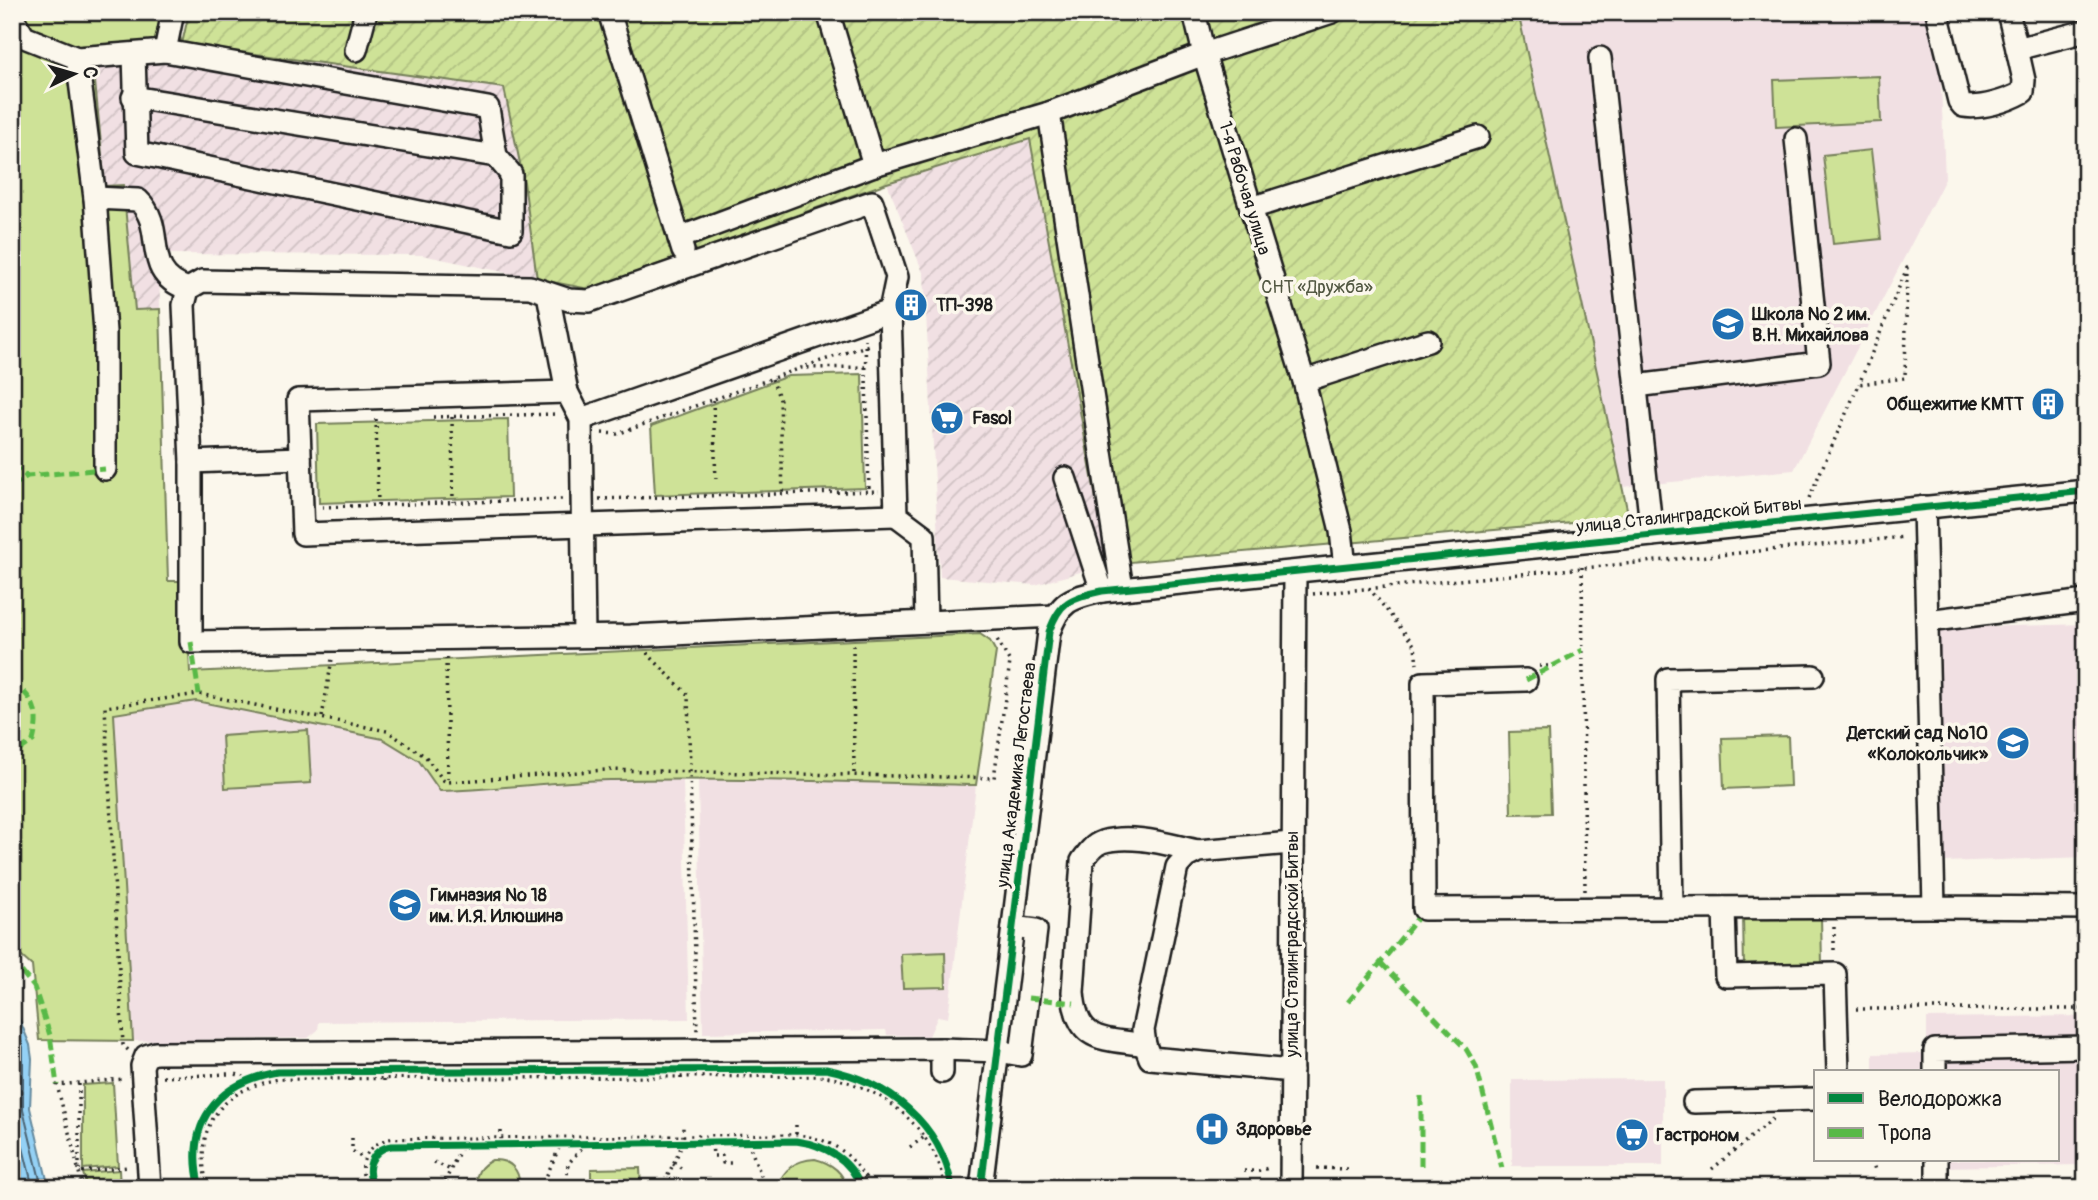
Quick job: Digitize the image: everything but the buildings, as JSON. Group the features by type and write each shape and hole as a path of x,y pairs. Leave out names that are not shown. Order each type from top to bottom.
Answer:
{"street":[{"path":"165,51 173,12"},
{"path":"356,50 366,12"},
{"path":"609,12 687,265"},
{"path":"828,12 873,165"},
{"name":"1-я Рабочая улица","path":"1194,12 1204,54 1304,381 1341,531 1345,567"},
{"path":"679,238 873,165 1049,113 1204,54 1332,12"},
{"path":"1937,12 1958,101 1971,108 2013,98 2023,92 2024,80 2008,12"},
{"path":"2083,12 2086,21"},
{"path":"12,17 24,37 77,58 165,51 488,108 496,156 511,174 511,231 137,153 133,97 134,54"},
{"path":"2017,49 2086,31"},
{"path":"77,58 95,198 104,332 105,469"},
{"path":"1600,58 1652,535"},
{"path":"133,97 496,156"},
{"path":"1049,113 1112,590"},
{"path":"1251,208 1478,137"},
{"path":"1636,386 1819,363 1796,138"},
{"path":"95,198 138,200 148,209 162,273 173,284 188,289"},
{"path":"896,514 890,310 897,277 872,202 589,301 569,300 530,287 202,281 188,289 184,305 191,462 191,642 631,636 1055,615 1065,602 1080,596 1112,590 1296,572"},
{"path":"548,294 567,392 580,417 590,499 583,525 584,636"},
{"path":"580,417 890,310"},
{"path":"1304,381 1428,341"},
{"path":"567,392 298,400 303,534 896,514 923,536 926,622"},
{"path":"191,462 300,458"},
{"path":"1065,478 1112,590"},
{"name":"улица Сталинградской Битвы","path":"1291,1188 1296,572 2086,491"},
{"path":"1924,507 1934,907"},
{"path":"1927,621 2086,601"},
{"name":"улица Академика Легостаева","path":"981,1188 1049,632 1055,615"},
{"path":"1672,908 1668,679 1813,676"},
{"path":"1526,680 1423,683 1424,909 2086,908"},
{"path":"1145,1045 1091,1036 1081,1025 1076,1013 1073,992 1082,861 1090,850 1102,842 1125,840 1154,842 1198,851 1292,843"},
{"path":"1198,851 1186,857 1177,867 1143,1030 1150,1058 1292,1071"},
{"path":"1724,908 1726,976 1835,974 1838,1070"},
{"path":"1935,1070 1935,1050 2086,1047"},
{"path":"150,1188 142,1066 146,1056 156,1053 698,1049 998,1051"},
{"path":"942,1049 942,1072"},
{"path":"1694,1102 1807,1099"}],"path":[{"path":"1810,498 1907,268 1905,378 1859,384"},
{"path":"864,320 869,516"},
{"path":"599,433 617,434 890,337"},
{"path":"801,368 865,367"},
{"path":"772,379 779,400 783,494"},
{"path":"713,400 716,482"},
{"path":"452,417 453,503"},
{"path":"426,418 580,417"},
{"path":"364,419 388,418"},
{"path":"376,419 378,505"},
{"path":"321,507 884,491"},
{"path":"1295,597 1924,535"},
{"path":"1582,567 1585,908"},
{"path":"1369,588 1415,646 1417,670"},
{"path":"142,1066 122,1045 105,708 199,694 387,731 426,757 443,780 448,782 605,770 994,778 1010,662 986,619"},
{"path":"853,626 854,776"},
{"path":"631,636 688,695 698,1049"},
{"path":"446,638 448,782"},
{"path":"322,718 335,640"},
{"path":"1833,907 1835,974"},
{"path":"1836,1009 2086,1009"},
{"path":"200,1188 195,1163 201,1129 214,1104 230,1089 248,1079 277,1072 350,1075 681,1076 794,1075 826,1069 845,1073 878,1086 910,1110 945,1159 953,1188"},
{"path":"350,1075 350,1085"},
{"path":"208,1188 202,1162 207,1131 220,1108 234,1095 251,1085 278,1079 350,1075"},
{"path":"384,1075 384,1085"},
{"path":"79,1084 79,1172 148,1165"},
{"path":"1712,1169 1807,1099"},
{"path":"796,1125 796,1138"},
{"path":"662,1188 684,1139 683,1127"},
{"path":"501,1131 501,1141"},
{"path":"386,1133 386,1140"},
{"path":"911,1147 927,1135"},
{"path":"927,1135 946,1188"},
{"path":"352,1138 352,1151 364,1158"},
{"path":"563,1141 585,1144 684,1139 712,1143 796,1138"},
{"path":"376,1188 371,1181 370,1167 375,1154 385,1147 501,1141 796,1138 830,1151 851,1168 868,1188"},
{"path":"368,1188 363,1176 364,1158 376,1144 386,1140 463,1142"},
{"path":"541,1188 563,1141"},
{"path":"442,1188 463,1142"},
{"path":"748,1142 766,1188"},
{"path":"712,1143 713,1156 722,1156 723,1163 732,1163"},
{"path":"566,1188 568,1164 585,1144"},
{"path":"434,1162 451,1170"},
{"path":"1873,1162 1875,1170"},
{"path":"673,1164 683,1169"},
{"path":"1244,1171 1268,1168"},
{"path":"1317,1168 1348,1169"},
{"path":"861,1182 869,1174"}],"shaded area":[{"name":"Школа № 2 им. В.Н. Михайлова","path":"1518,12 1926,12 1940,63 1945,179 1794,470 1622,487"},
{"path":"182,44 504,88 524,182 537,279 422,255 159,254 160,309 135,310 123,185 105,186 92,50"},
{"path":"1030,139 1108,564 1035,585 940,577 924,275 887,183"},
{"name":"Детский сад №10 «Колокольчик»","path":"2086,624 2086,857 1943,862 1939,628"},
{"name":"Гимназия № 18 им. И.Я. Илюшина","path":"196,701 383,739 419,761 440,791 607,780 683,780 689,1019 319,1022 318,1030 308,1038 133,1041 113,714"},
{"path":"698,779 976,785 948,1018 938,1016 929,1036 887,1035 886,1030 703,1033"},
{"path":"2086,1016 2086,1165 1935,1167 1935,1162 2060,1162 2060,1070 1873,1070 1873,1054 1927,1053 1927,1018"},
{"path":"1663,1079 1663,1166 1512,1166 1512,1080"}],"green space":[{"path":"12,12 174,12 182,44 92,50 105,186 123,185 135,310 160,309 168,581 185,581 190,672 980,634 990,641 996,652 976,785 610,780 440,791 419,761 383,739 196,701 114,714 133,1041 39,1040 32,966 12,948"},
{"name":"СНТ «Дружба»","path":"189,12 1518,12 1629,518 1108,564 1030,139 887,183 589,289 537,279 524,182 504,88 182,44"},
{"path":"1879,76 1881,122 1776,127 1774,80"},
{"path":"1871,150 1881,239 1833,244 1823,155"},
{"path":"862,374 865,488 655,495 651,426 788,376"},
{"path":"508,419 510,497 319,503 317,424"},
{"path":"308,730 311,783 225,788 222,736"},
{"path":"1548,731 1551,813 1511,814 1509,732"},
{"path":"1788,736 1790,786 1724,789 1722,738"},
{"path":"1821,916 1822,966 1744,968 1743,917"},
{"path":"945,952 946,987 903,988 901,954"},
{"path":"113,1083 118,1166 83,1169 83,1085"},
{"path":"815,1159 836,1169 847,1188 777,1188 791,1167 801,1161"},
{"path":"492,1160 504,1161 513,1167 518,1176 519,1188 477,1188 479,1171"},
{"path":"640,1168 641,1188 591,1188 591,1169"},
{"path":"119,1170 120,1188 87,1188 83,1173"}],"water":[{"path":"12,1001 30,1045 30,1108 49,1188 12,1188"}],"marked path":[{"path":"12,465 27,476 105,469"},
{"path":"12,487 27,476"},
{"path":"191,642 199,694"},
{"path":"1526,680 1583,650"},
{"path":"12,682 31,701 36,715 33,741 12,755"},
{"path":"1348,1002 1417,919"},
{"path":"12,960 34,987 50,1035 57,1085"},
{"path":"1381,963 1466,1049 1476,1066 1502,1168"},
{"path":"1028,998 1074,1003"},
{"path":"1421,1096 1421,1169"}],"cycle path":[{"path":"981,1188 1049,632 1057,614 1068,602 1102,591 2086,491"},
{"path":"200,1188 196,1165 197,1145 209,1110 237,1086 277,1072 826,1069 870,1084 908,1109 924,1125 937,1144 952,1188"},
{"path":"376,1188 370,1175 371,1162 378,1152 391,1146 796,1141 817,1146 836,1155 851,1169 861,1188"}],"place":[{"name":"ТП-398","path":"911,305"},
{"name":"Школа № 2 им. В.Н. Михайлова","path":"1728,324"},
{"name":"Общежитие КМТТ","path":"2048,404"},
{"name":"Fasol","path":"947,418"},
{"name":"Детский сад №10 «Колокольчик»","path":"2013,743"},
{"name":"Гимназия № 18 им. И.Я. Илюшина","path":"405,905"},
{"name":"Здоровье","path":"1212,1129"},
{"name":"Гастроном","path":"1632,1135"}]}
